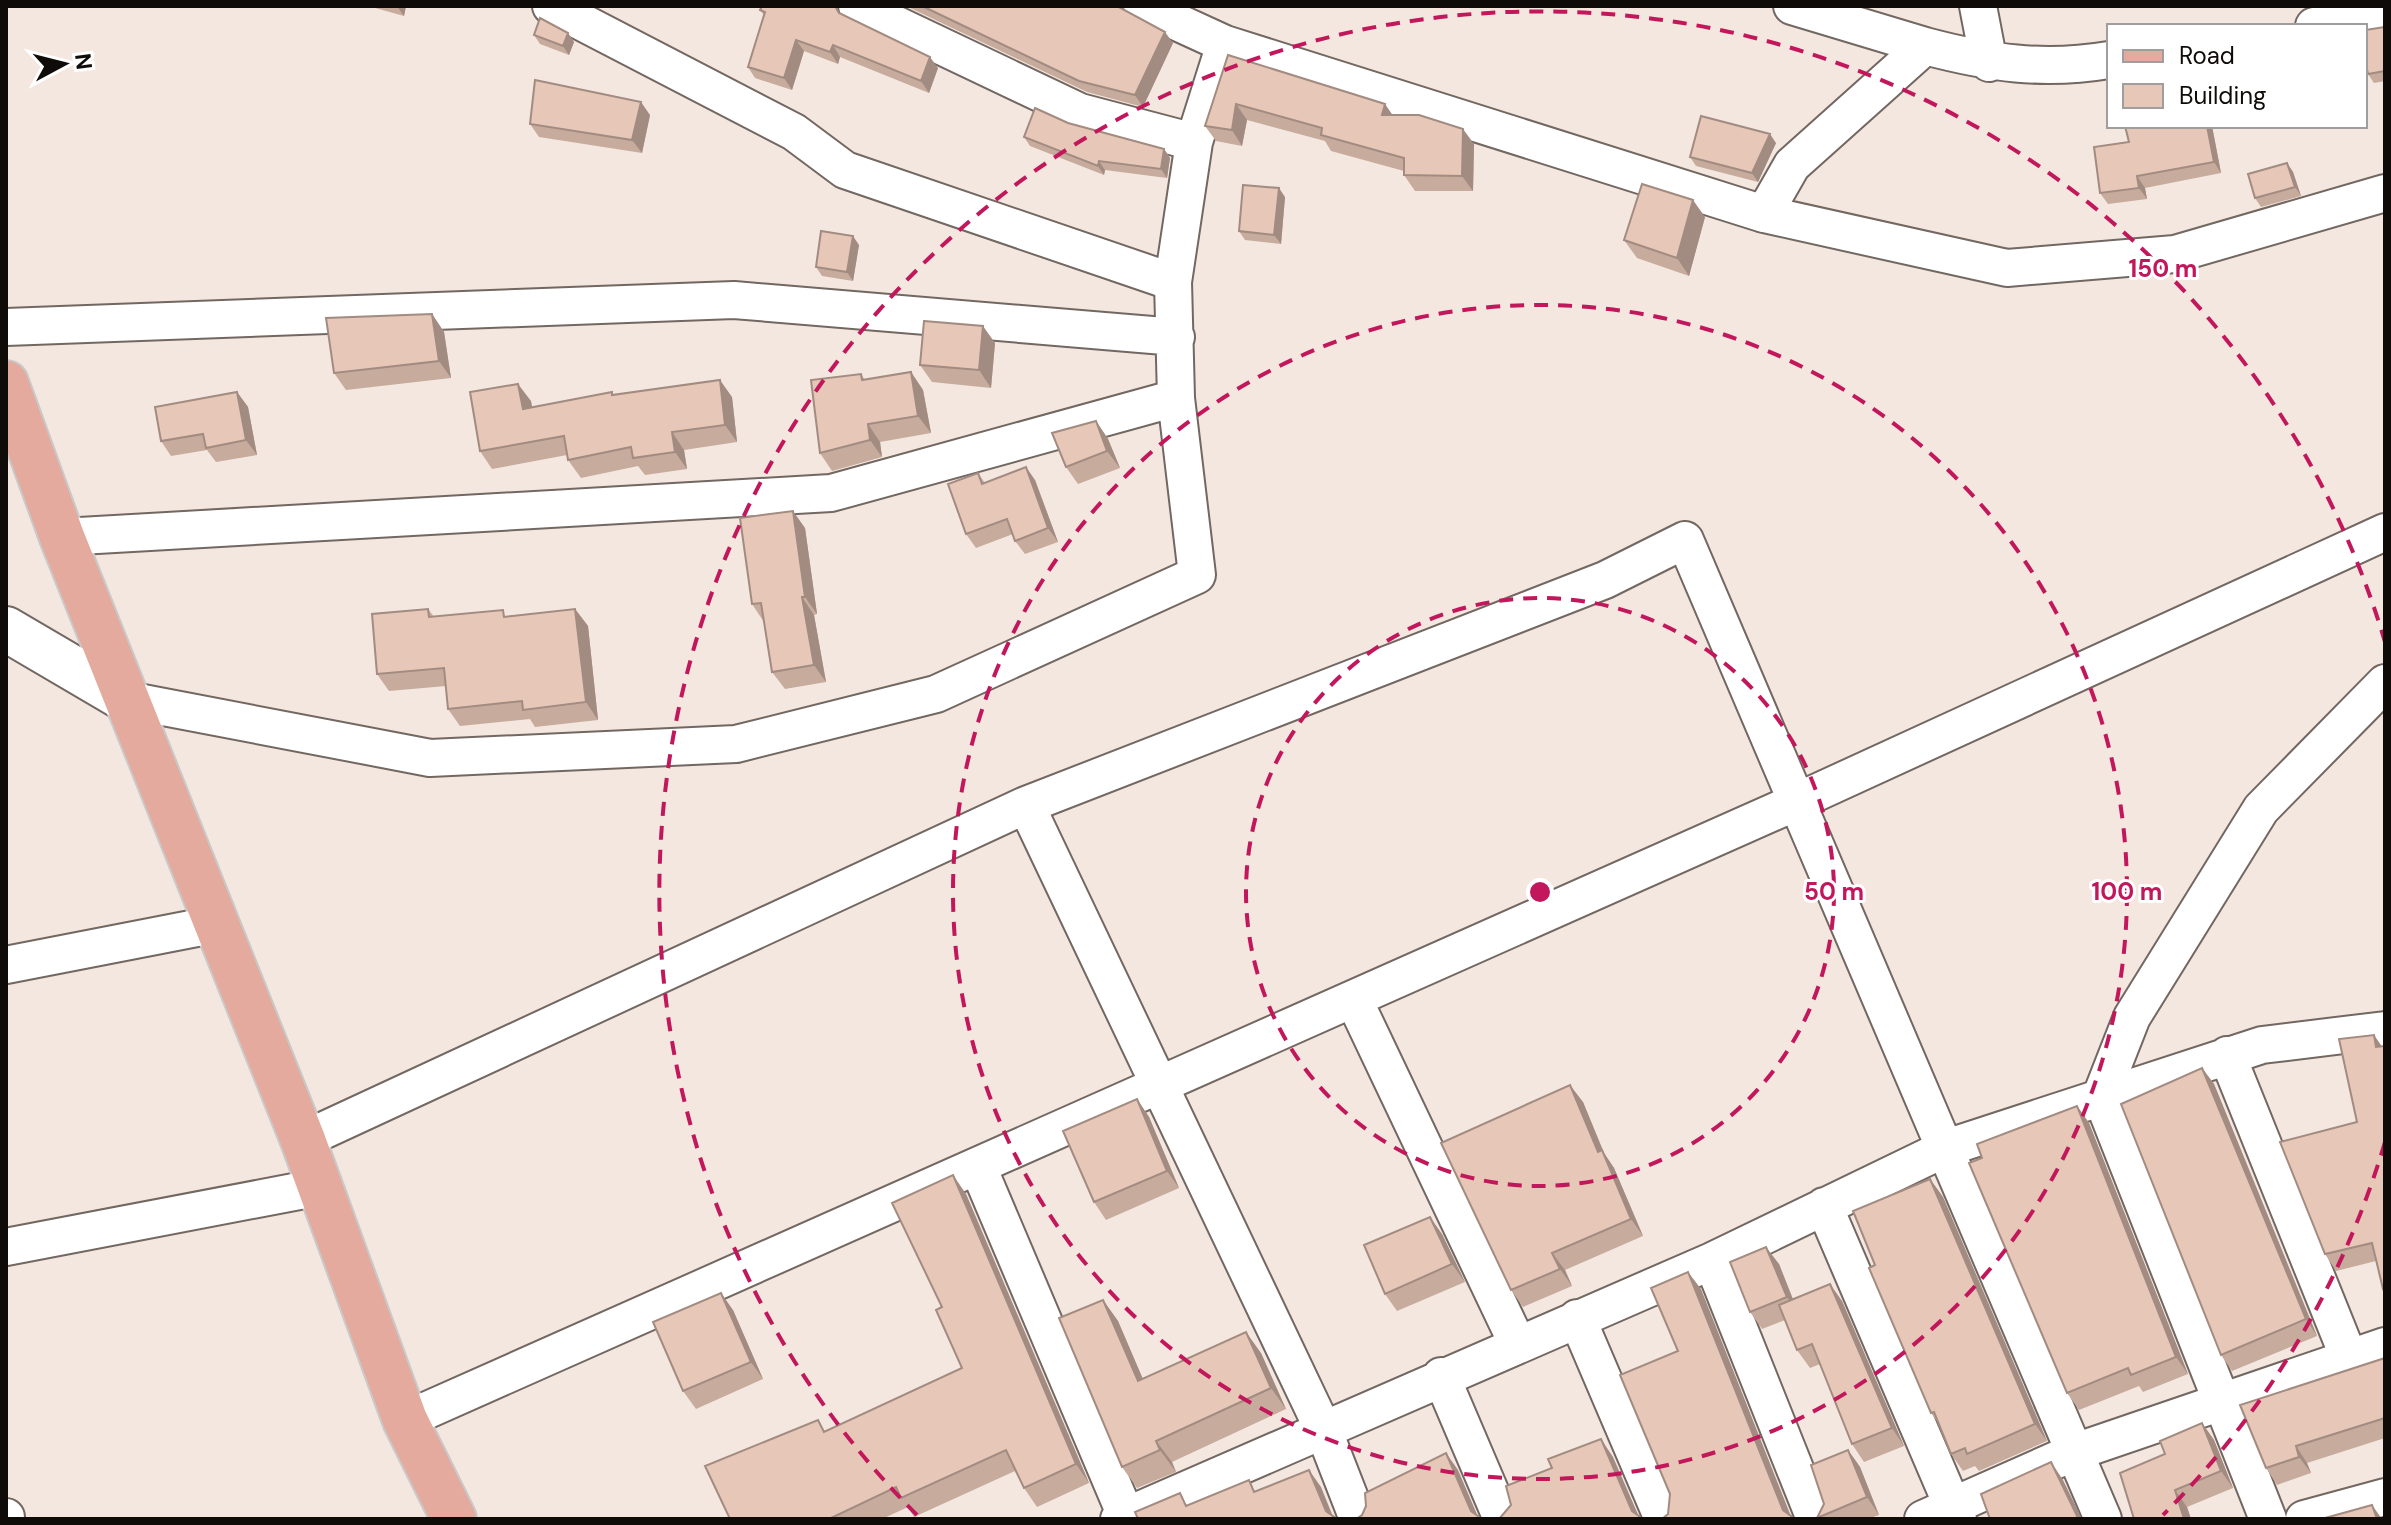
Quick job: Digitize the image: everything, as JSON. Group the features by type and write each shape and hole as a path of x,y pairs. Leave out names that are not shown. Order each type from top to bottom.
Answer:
{"main road":[{"path":"6,383 62,537 303,1140 405,1420 454,1519"}],"street":[{"path":"551,6 794,132 845,170 1173,282"},
{"path":"857,6 1080,112 1194,142"},
{"path":"1142,6 1225,44 1764,214 2007,268 2175,254 2385,193"},
{"path":"1792,6 1989,63 2070,67 2107,60"},
{"path":"1978,6 1989,63"},
{"path":"2326,24 2385,14"},
{"path":"6,629 127,700 430,758 736,744 936,694 1197,575 1176,398 1173,282 1194,142 1225,44"},
{"path":"1764,214 1792,165 1925,46"},
{"path":"6,327 734,300 1176,337"},
{"path":"62,537 831,493 1176,398"},
{"path":"405,1420 1796,802 2385,532"},
{"path":"303,1140 1026,805 1605,580 1685,540 1946,1148 2072,1453 2103,1519"},
{"path":"2268,1519 2225,1403 2101,1096 2132,1017 2261,809 2385,683"},
{"path":"1026,805 1323,1429 1358,1519"},
{"path":"6,965 217,924"},
{"path":"1354,1000 1517,1343"},
{"path":"978,1167 1122,1518 1186,1505 1323,1429 1712,1261 1946,1148 2262,1045 2385,1030"},
{"path":"2227,1055 2349,1358"},
{"path":"6,1247 320,1187"},
{"path":"1824,1206 1945,1515 2072,1453 2385,1346"},
{"path":"1712,1261 1815,1519"},
{"path":"1577,1318 1663,1519"},
{"path":"1441,1376 1502,1519"},
{"path":"2304,1519 2385,1497"}],"building":[{"path":"762,6 835,6 839,13 930,57 921,81 833,45 830,52 796,40 784,78 748,67 765,12 760,10"},
{"path":"922,6 1117,6 1165,32 1135,95 1079,81"},
{"path":"540,18 568,33 563,46 534,35"},
{"path":"2385,27 2385,71 2368,74 2367,30"},
{"path":"1228,55 1385,104 1382,115 1419,115 1463,129 1462,176 1404,175 1404,158 1321,135 1322,128 1236,104 1232,130 1205,126"},
{"path":"535,80 641,102 632,140 530,124"},
{"path":"1035,108 1068,123 1164,149 1161,169 1099,161 1098,166 1024,137"},
{"path":"1701,116 1770,134 1752,173 1690,157"},
{"path":"2126,128 2207,128 2214,162 2137,176 2139,188 2100,193 2094,147 2129,142"},
{"path":"2287,163 2295,187 2255,198 2248,174"},
{"path":"1642,184 1693,200 1677,258 1624,240"},
{"path":"1243,185 1279,188 1274,235 1239,231"},
{"path":"821,231 853,236 847,272 816,267"},
{"path":"432,314 439,361 334,373 326,318"},
{"path":"924,321 983,326 979,370 920,365"},
{"path":"911,372 918,416 868,424 870,440 820,453 811,380 861,374 862,380"},
{"path":"720,380 725,425 672,432 675,452 633,458 631,447 568,460 564,436 480,451 470,392 518,384 523,409 612,392 612,395"},
{"path":"237,392 246,440 206,448 203,434 161,441 155,407"},
{"path":"1096,421 1107,451 1066,467 1052,433"},
{"path":"1026,467 1048,528 1015,541 1007,519 966,534 948,484 978,473 982,484"},
{"path":"793,511 805,597 802,597 814,665 772,672 761,603 752,604 740,518"},
{"path":"428,609 429,617 503,610 504,617 575,609 586,702 523,710 522,701 448,709 444,668 377,674 372,614"},
{"path":"2374,1035 2376,1047 2385,1046 2383,1289 2372,1243 2325,1254 2280,1142 2357,1122 2339,1039"},
{"path":"2202,1068 2306,1319 2221,1355 2121,1104"},
{"path":"1570,1085 1631,1219 1552,1253 1560,1269 1511,1290 1441,1143"},
{"path":"1137,1099 1167,1171 1094,1202 1063,1131"},
{"path":"2077,1106 2176,1357 2131,1375 2128,1368 2067,1393 1969,1163 1982,1158 1977,1144"},
{"path":"953,1175 1076,1464 1024,1488 1006,1450 901,1498 896,1487 829,1519 730,1519 705,1466 818,1420 824,1432 962,1368 936,1310 942,1307 892,1203"},
{"path":"1930,1179 2035,1424 1967,1454 1965,1448 1951,1454 1934,1412 1931,1413 1869,1268 1875,1265 1853,1211"},
{"path":"1430,1217 1452,1264 1385,1294 1364,1245"},
{"path":"1766,1247 1787,1297 1750,1312 1730,1262"},
{"path":"1688,1272 1783,1510 1795,1519 1662,1519 1668,1514 1670,1494 1620,1375 1678,1351 1651,1288"},
{"path":"1830,1284 1892,1428 1852,1444 1812,1344 1797,1350 1779,1305"},
{"path":"721,1293 751,1362 683,1391 653,1322"},
{"path":"1103,1300 1138,1381 1246,1332 1271,1388 1156,1441 1160,1450 1122,1467 1059,1318"},
{"path":"2385,1358 2385,1418 2296,1446 2299,1457 2266,1468 2240,1405"},
{"path":"2202,1423 2221,1471 2175,1490 2184,1519 2134,1519 2120,1473 2165,1454 2160,1441"},
{"path":"1601,1439 1632,1511 1643,1519 1499,1519 1511,1505 1506,1486 1552,1468 1548,1459"},
{"path":"1848,1450 1867,1497 1817,1518 1824,1504 1811,1465"},
{"path":"1446,1453 1471,1511 1482,1519 1356,1519 1366,1506 1365,1493"},
{"path":"2051,1462 2078,1518 1990,1519 1981,1494"},
{"path":"1309,1470 1326,1511 1337,1519 1138,1519 1135,1512 1180,1493 1186,1506 1249,1480 1254,1492"},
{"path":"2372,1505 2377,1519 2325,1518"}]}
